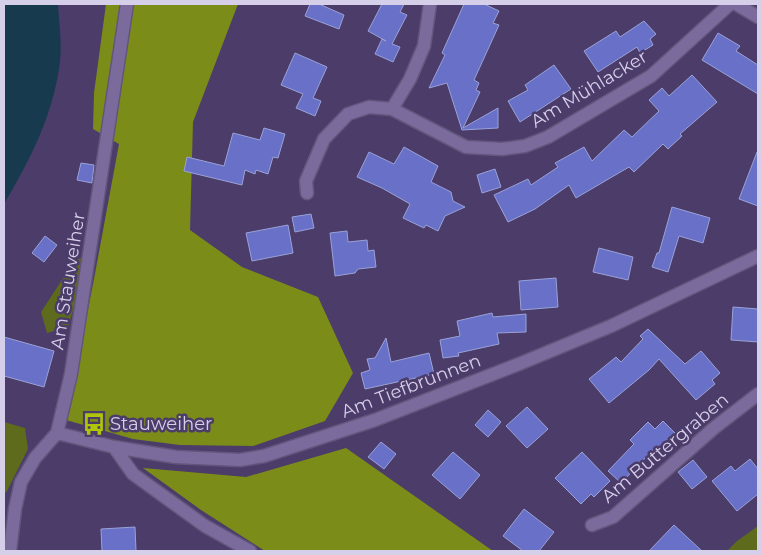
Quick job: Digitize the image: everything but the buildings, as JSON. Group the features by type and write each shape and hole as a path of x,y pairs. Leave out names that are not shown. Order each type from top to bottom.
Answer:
{"street":[{"name":"Am Stauweiher","path":"10,551 14,509 21,482 35,458 58,433 72,374 127,4"},
{"path":"392,109 410,80 424,46 430,4"},
{"name":"Am Mühlacker","path":"307,193 306,181 324,139 348,114 369,107 392,109 466,148 502,149 525,146 548,137 651,76 730,4"},
{"path":"736,4 758,18"},
{"name":"Am Tiefbrunnen","path":"58,433 114,447 176,457 240,460 264,456 375,420 519,364 611,326 758,256"},
{"name":"Am Buttergraben","path":"592,525 614,517 714,428 758,394"},
{"path":"114,447 133,474 205,526 250,551"}],"green space":[{"path":"106,4 238,4 193,122 190,230 242,267 318,297 353,373 325,421 253,446 180,445 133,439 66,420 119,144 93,129 94,93"},
{"path":"82,258 81,282 68,327 47,333 41,312 75,260"},
{"path":"4,422 25,428 28,449 4,494"},
{"path":"346,448 493,551 265,551 201,510 143,468 246,477"},
{"path":"758,526 758,551 727,551 737,541"}],"water":[{"path":"4,4 58,4 61,47 57,82 40,136 4,204"}],"place":[{"name":"Stauweiher","path":"94,424"}]}
